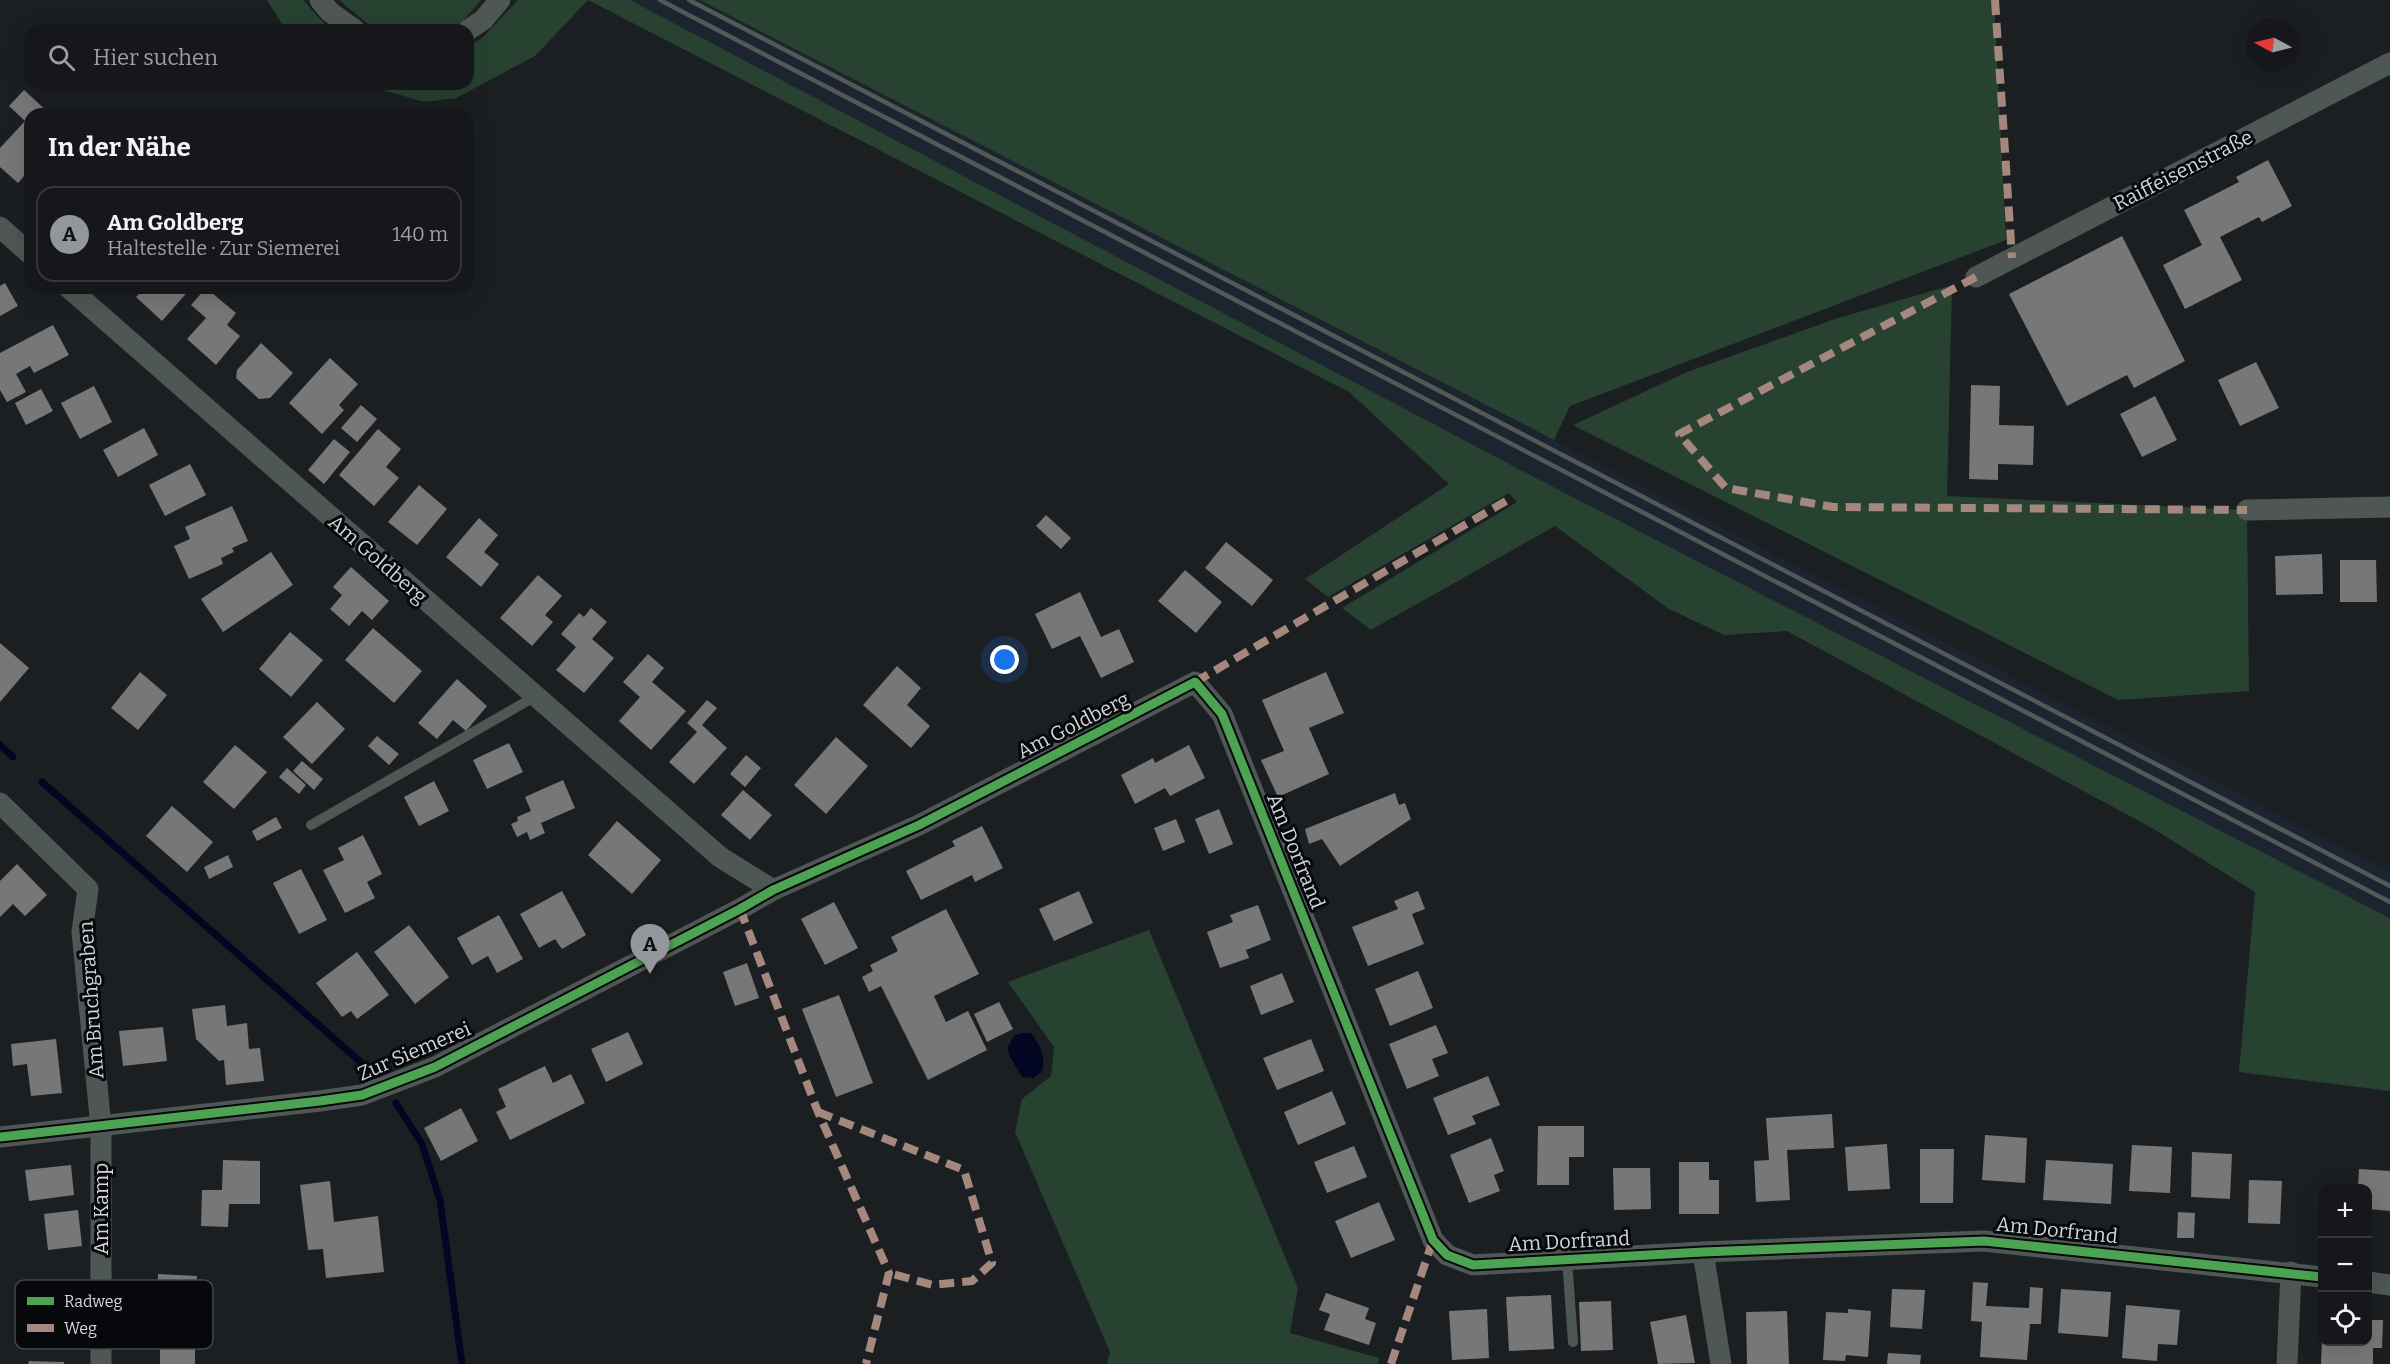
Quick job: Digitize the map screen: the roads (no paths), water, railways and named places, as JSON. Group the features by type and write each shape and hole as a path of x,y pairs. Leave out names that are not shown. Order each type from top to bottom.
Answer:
{"street":[{"path":"320,0 330,12 347,24"},
{"path":"474,26 483,20 500,0"},
{"name":"Raiffeisenstraße","path":"1976,277 2390,63"},
{"path":"0,227 24,249"},
{"name":"Am Goldberg","path":"76,294 720,857 772,890 920,825 1195,682"},
{"path":"2247,510 2390,507"},
{"name":"Am Dorfrand","path":"1195,682 1222,714 1433,1240 1447,1255 1473,1265 1703,1252 1984,1241 2318,1275"},
{"name":"Am Bruchgraben","path":"0,803 88,889 82,932 101,1127"},
{"name":"Zur Siemerei","path":"0,1137 362,1095 435,1066 740,909 772,890"},
{"name":"Am Kamp","path":"101,1127 101,1280"},
{"path":"1703,1252 1721,1364"},
{"path":"2287,1364 2291,1272"},
{"path":"2372,1283 2390,1285"}],"lane":[{"path":"311,825 536,696"},
{"path":"1567,1260 1573,1342"}],"water":[{"path":"1031,1033 1042,1055 1043,1070 1034,1078 1022,1077 1007,1048 1014,1036"}],"waterway":[{"path":"0,745 13,757"},
{"path":"42,782 380,1079"},
{"path":"396,1103 422,1144 440,1200 462,1364"}],"railway":[{"path":"660,0 2390,902"},
{"path":"689,0 2390,886"}],"place":[{"name":"Am Goldberg","path":"650,974"}]}
